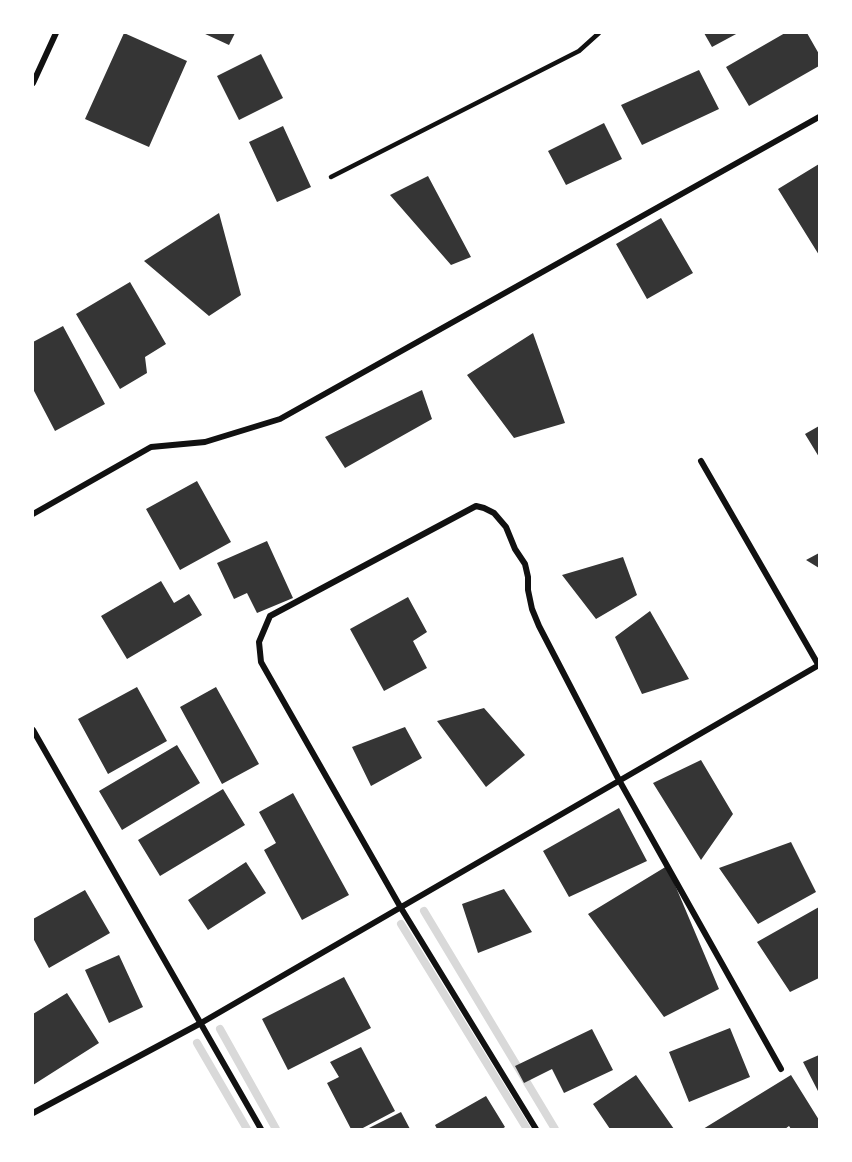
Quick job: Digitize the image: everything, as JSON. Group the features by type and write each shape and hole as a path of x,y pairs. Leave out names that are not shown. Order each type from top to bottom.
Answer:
{"street":[{"path":"33,83 56,33"},
{"path":"33,514 150,447 204,442 280,419 819,117"},
{"path":"33,1113 201,1023 819,666 701,461"},
{"path":"536,1129 401,908 261,662 259,642 270,616 476,506 494,513 506,527 515,549 525,564 532,609 539,626 619,780 781,1069"},
{"path":"33,730 261,1129"}],"lane":[{"path":"331,177 579,51 600,33"}],"building":[{"path":"124,33 187,61 149,147 85,119"},
{"path":"203,33 235,33 229,45"},
{"path":"704,33 738,33 712,47"},
{"path":"785,33 807,33 819,54 819,66 749,106 726,67"},
{"path":"261,54 283,98 239,120 217,76"},
{"path":"699,70 719,109 642,145 621,105"},
{"path":"604,123 622,159 566,185 548,151"},
{"path":"283,126 311,187 277,202 249,142"},
{"path":"819,164 819,255 778,189"},
{"path":"428,176 471,257 451,265 390,195"},
{"path":"219,213 241,295 209,316 144,261"},
{"path":"661,218 693,273 647,299 616,244"},
{"path":"130,282 166,344 145,357 147,373 120,389 76,314"},
{"path":"63,326 105,404 55,431 33,389 33,342"},
{"path":"533,333 565,423 514,438 467,375"},
{"path":"422,390 432,419 345,468 325,437"},
{"path":"819,426 819,457 805,434"},
{"path":"197,481 231,542 180,570 146,509"},
{"path":"267,541 293,598 257,613 247,593 234,599 217,563"},
{"path":"819,553 819,568 806,560"},
{"path":"623,557 637,595 596,619 562,575"},
{"path":"161,581 174,603 189,594 202,615 127,659 101,616"},
{"path":"408,597 427,632 413,641 427,668 384,691 350,629"},
{"path":"650,611 689,679 642,694 615,637"},
{"path":"137,687 167,741 108,774 78,719"},
{"path":"216,687 259,764 222,784 180,707"},
{"path":"484,708 525,755 486,787 437,721"},
{"path":"405,727 422,758 371,786 352,747"},
{"path":"177,745 200,783 122,830 99,791"},
{"path":"701,760 733,814 701,860 653,783"},
{"path":"223,789 245,825 160,876 138,840"},
{"path":"293,793 349,895 302,920 264,850 276,843 259,812"},
{"path":"619,808 647,861 569,897 543,851"},
{"path":"791,842 816,892 758,924 719,868"},
{"path":"246,862 266,893 208,930 188,900"},
{"path":"667,866 719,989 664,1017 588,914"},
{"path":"504,889 532,932 478,953 462,904"},
{"path":"85,890 110,933 49,968 33,938 33,919"},
{"path":"819,907 819,978 790,992 757,942"},
{"path":"119,955 143,1007 109,1023 85,970"},
{"path":"344,977 371,1028 288,1070 262,1019"},
{"path":"67,993 99,1043 33,1085 33,1014"},
{"path":"730,1028 750,1077 689,1102 669,1052"},
{"path":"592,1029 613,1070 564,1093 552,1069 524,1083 515,1066"},
{"path":"361,1047 395,1111 361,1129 351,1129 327,1083 339,1077 330,1062"},
{"path":"819,1055 819,1093 803,1062"},
{"path":"636,1075 674,1129 610,1129 593,1104"},
{"path":"791,1075 819,1120 819,1128 791,1129 789,1126 785,1129 703,1129"},
{"path":"486,1096 505,1127 502,1129 437,1129 435,1125"},
{"path":"401,1112 410,1129 367,1129"}],"waterway":[{"path":"424,911 555,1129"},
{"path":"401,924 527,1129"},
{"path":"220,1029 276,1129"},
{"path":"197,1043 247,1129"}]}
